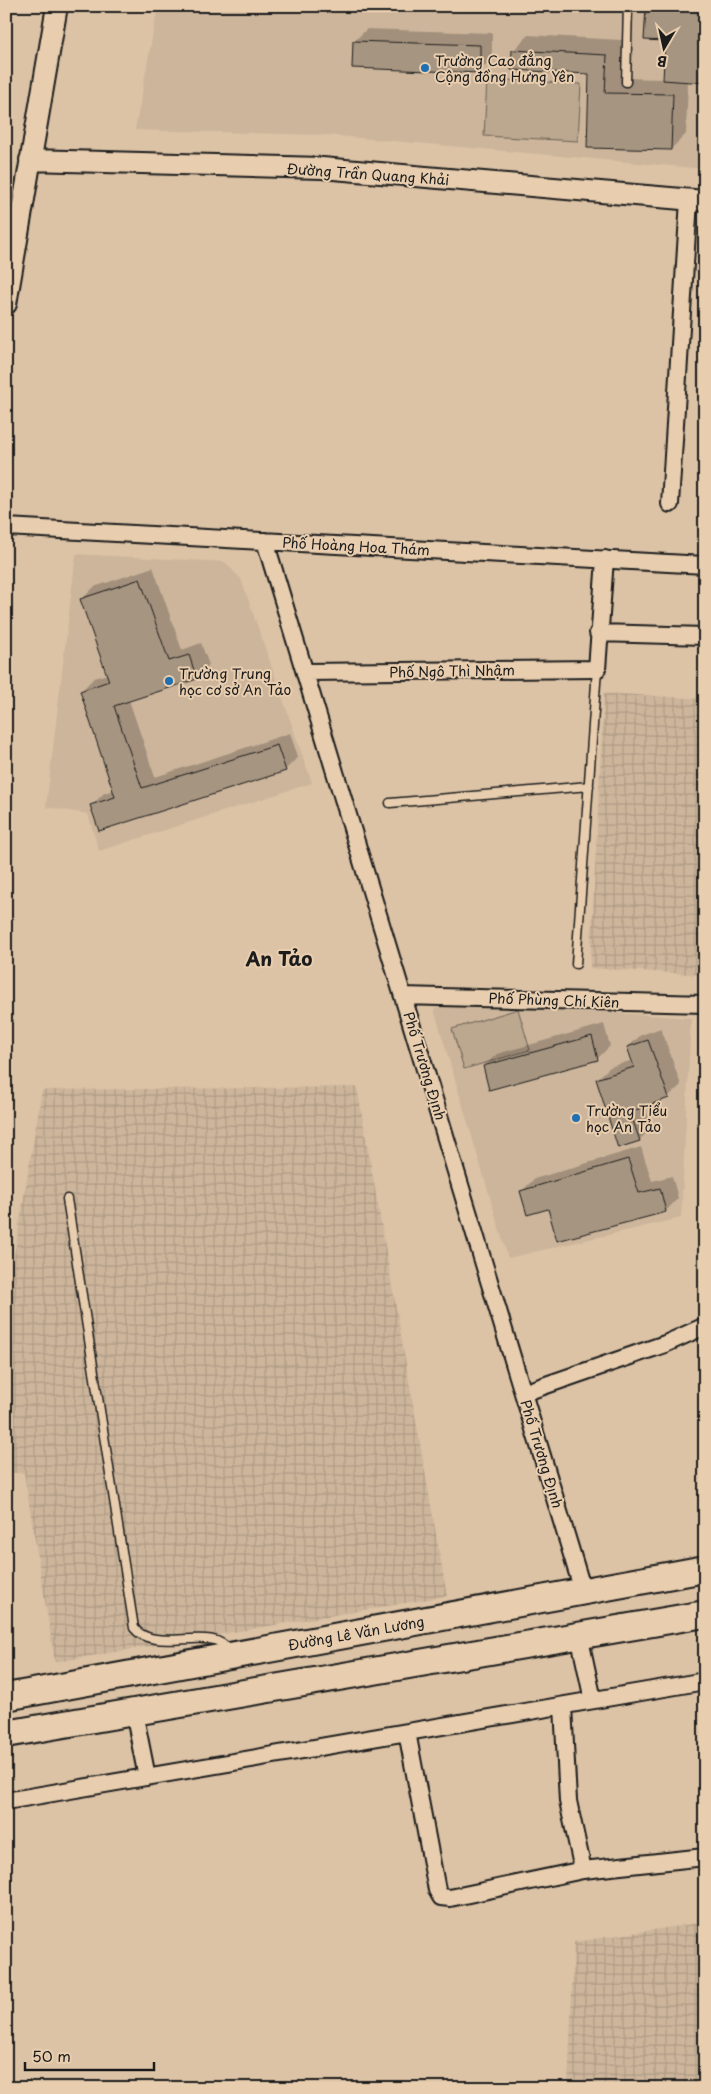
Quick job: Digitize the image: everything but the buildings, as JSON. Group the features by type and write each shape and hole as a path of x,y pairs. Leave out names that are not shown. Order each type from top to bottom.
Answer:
{"highway":[{"name":"Đường Lê Văn Lương","path":"6,1697 705,1569"},
{"path":"6,1734 705,1614"}],"street":[{"path":"6,304 56,6"},
{"name":"Đường Trần Quang Khải","path":"30,160 322,168 697,201"},
{"path":"670,504 697,201"},
{"name":"Phố Hoàng Hoa Thám","path":"6,527 705,565"},
{"name":"Phố Trương Định","path":"266,541 583,1591"},
{"path":"597,669 598,633 605,559"},
{"path":"598,633 705,636"},
{"name":"Phố Ngô Thì Nhậm","path":"306,672 597,669"},
{"name":"Phố Phùng Chí Kiên","path":"403,996 705,1004"},
{"path":"523,1392 666,1344 705,1326"},
{"path":"579,1635 593,1700"},
{"path":"6,1801 705,1681"},
{"path":"563,1706 568,1801 583,1870"},
{"path":"134,1712 148,1776"},
{"path":"407,1732 437,1890 441,1897 450,1898 583,1870 705,1857"}],"lane":[{"path":"626,82 628,6"},
{"path":"576,964 597,669"},
{"path":"390,803 589,786"},
{"path":"66,1199 134,1628 144,1636 162,1640 216,1639 226,1646 232,1656"}],"shaded area":[{"name":"Trường Cao đẳng Cộng đồng Hưng Yên","path":"158,6 705,6 705,169 327,135 135,130"},
{"path":"487,79 581,84 578,141 484,136"},
{"name":"Trường Trung học cơ sở An Tảo","path":"76,554 225,562 241,579 312,783 99,851 88,814 46,807"},
{"path":"604,693 705,699 705,975 590,968"},
{"name":"Trường Tiểu học An Tảo","path":"453,1002 691,1018 681,1218 508,1258 434,1009"},
{"path":"518,1009 530,1050 464,1069 452,1029"},
{"path":"357,1087 447,1596 55,1662 24,1473 6,1473 6,1304 42,1090"},
{"path":"705,1922 705,2088 568,2088 574,1942"}],"place":[{"name":"Trường Cao đẳng Cộng đồng Hưng Yên","path":"425,68"},
{"name":"Trường Trung học cơ sở An Tảo","path":"169,681"},
{"name":"Trường Tiểu học An Tảo","path":"576,1118"}],"district":[{"name":"An Tảo","path":"279,958"}]}
